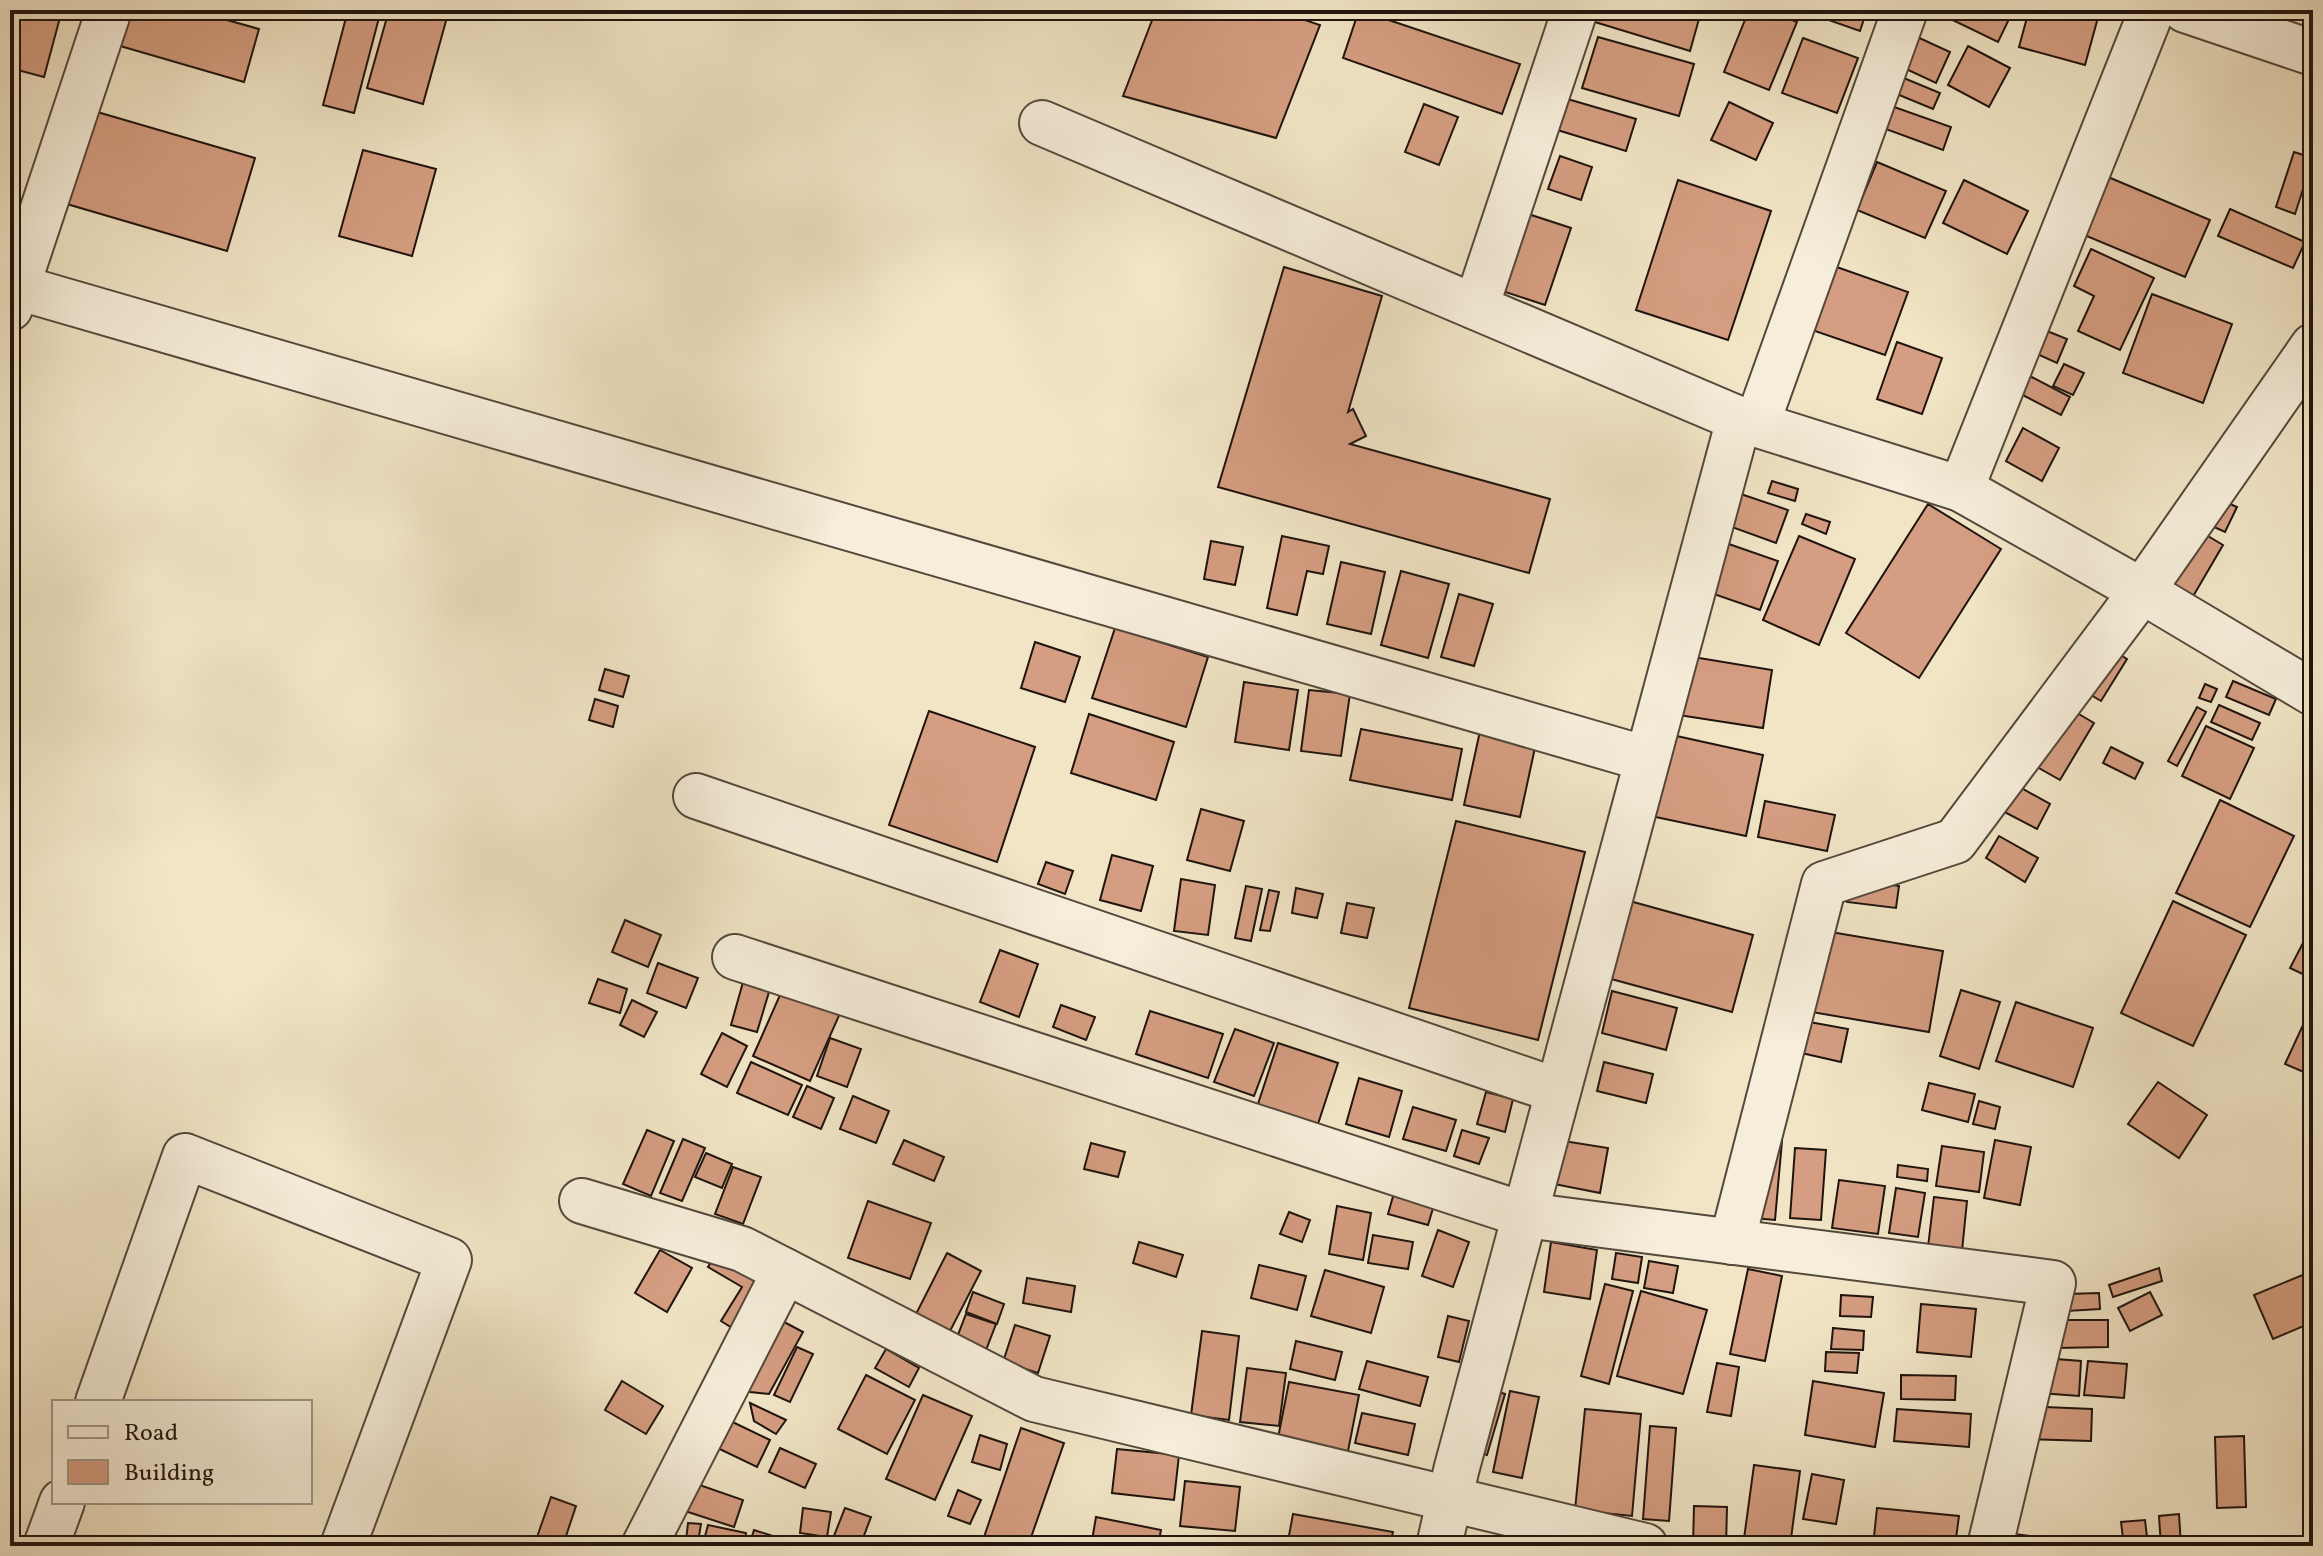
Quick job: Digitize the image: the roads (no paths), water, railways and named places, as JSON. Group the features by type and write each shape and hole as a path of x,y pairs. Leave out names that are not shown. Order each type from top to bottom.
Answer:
{"street":[{"path":"109,10 14,297 1647,759"},
{"path":"1476,307 1575,10"},
{"path":"1439,1546 1647,759 1748,422 1905,10"},
{"path":"1961,489 2152,10"},
{"path":"2185,10 2313,53"},
{"path":"1042,123 1748,422 1961,489 2142,591 2313,693"},
{"path":"1732,1242 1824,884 1955,841 2142,591 2312,350"},
{"path":"696,796 1558,1091"},
{"path":"735,957 1525,1215 2053,1283 1990,1546"},
{"path":"99,1400 185,1156 449,1260 343,1546"},
{"path":"582,1201 742,1249 1034,1399 1645,1546"},
{"path":"644,1546 785,1271"},
{"path":"46,1546 61,1504"}]}
